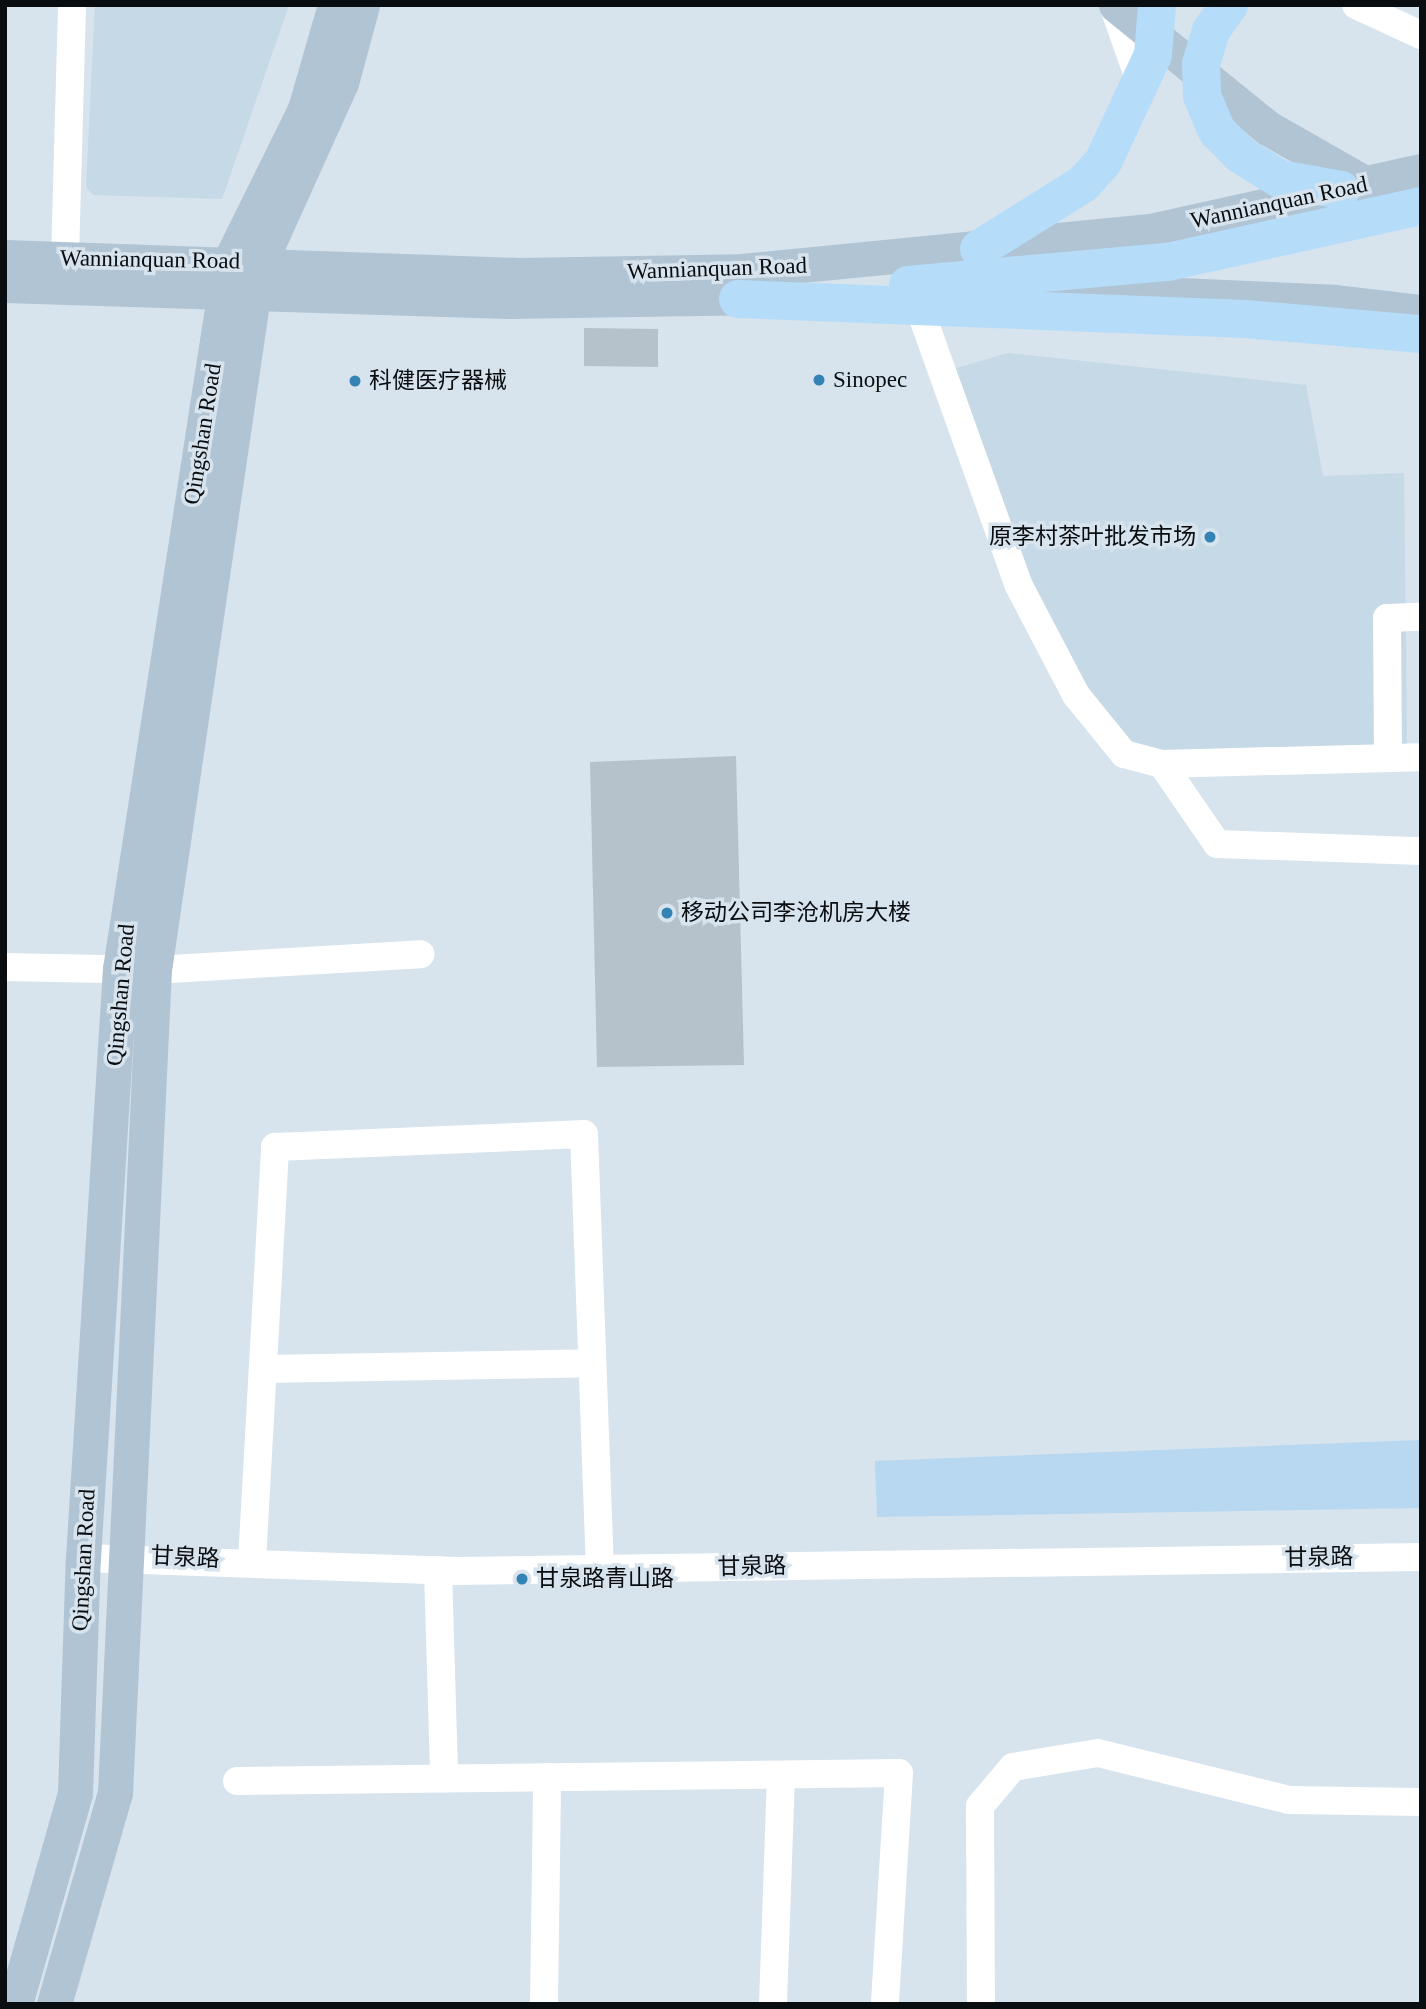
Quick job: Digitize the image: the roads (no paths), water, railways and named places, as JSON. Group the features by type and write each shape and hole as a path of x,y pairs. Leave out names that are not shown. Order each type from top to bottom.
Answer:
{"highway":[{"path":"979,249 1083,184 1118,138 1142,87 1153,55 1157,5"},
{"path":"1229,5 1211,31 1201,64 1202,96 1217,131 1241,155 1280,179 1341,190"},
{"path":"738,299 913,296 1168,262 1421,205"},
{"path":"913,296 971,309 1245,319 1421,334"}],"main road":[{"name":"Qingshan Road","path":"15,2004 16,1965 75,1793 83,1558 120,969 242,275 305,109 335,5"},
{"name":"Qingshan Road","path":"54,2004 115,1793 122,1555 154,970 242,275 341,83 362,5"},
{"path":"1115,5 1268,128 1421,214"},
{"name":"Wannianquan Road","path":"5,285 242,275 519,275 741,271 1150,231 1421,171"},
{"name":"Wannianquan Road","path":"5,257 65,258 508,301 738,299"},
{"path":"913,296 1036,289 1334,302 1421,312"}],"street":[{"path":"65,258 72,5"},
{"path":"1115,5 1142,87"},
{"path":"1356,5 1421,35"},
{"path":"913,296 1019,586 1076,695 1124,754 1162,764 1421,757"},
{"path":"971,309 1054,326 1421,352"},
{"path":"1388,758 1387,618 1421,617"},
{"path":"1162,764 1217,844 1421,851"},
{"path":"5,967 154,970 421,954"},
{"path":"252,1561 275,1147 584,1134 600,1569"},
{"path":"263,1369 592,1363"},
{"name":"甘泉路","path":"83,1558 122,1555 438,1570 1421,1557"},
{"path":"438,1570 444,1779"},
{"path":"981,2004 980,1807 1013,1767 1098,1753 1289,1800 1421,1802"},
{"path":"237,1781 899,1773 886,2004"},
{"path":"773,2004 782,1775"},
{"path":"544,2004 547,1777"}],"place":[{"name":"Sinopec","path":"819,380"},
{"name":"科健医疗器械","path":"355,381"},
{"name":"原李村茶叶批发市场","path":"1210,537"},
{"name":"移动公司李沧机房大楼","path":"667,913"},
{"name":"甘泉路青山路","path":"522,1579"}]}
